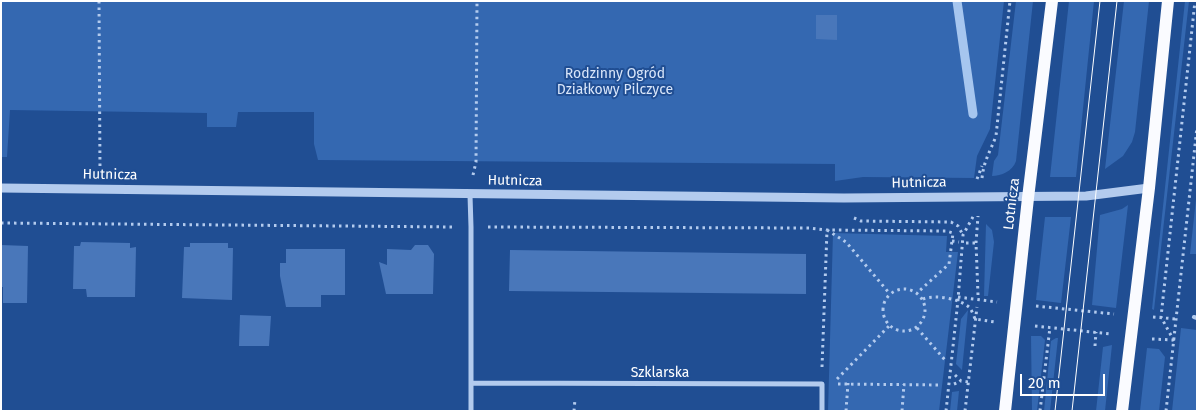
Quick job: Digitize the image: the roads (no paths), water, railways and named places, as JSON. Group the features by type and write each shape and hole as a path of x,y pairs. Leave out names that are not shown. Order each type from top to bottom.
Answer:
{"main road":[{"name":"Lotnicza","path":"1006,411 1028,198 1052,1"},
{"path":"1122,411 1149,188 1168,1"}],"street":[{"name":"Hutnicza","path":"1,188 844,198 959,196 1028,198 1086,196 1149,188"},
{"path":"470,194 471,411"},
{"name":"Szklarska","path":"472,383 822,384 822,411"}],"waterway":[{"path":"957,1 973,114"}],"tram line":[{"path":"1055,411 1100,1"},
{"path":"1072,411 1117,1"}],"park label":[{"name":"Rodzinny Ogród Działkowy Pilczyce","path":"615,82"}]}
